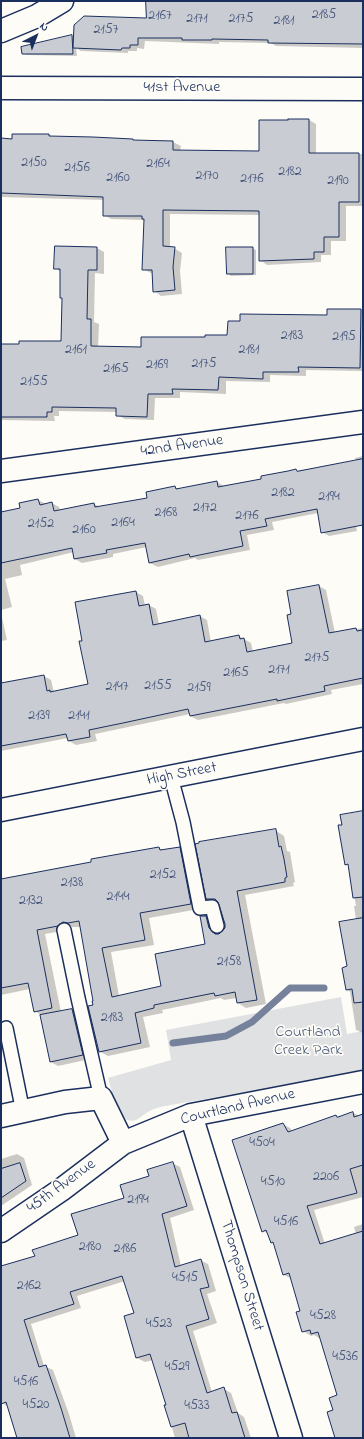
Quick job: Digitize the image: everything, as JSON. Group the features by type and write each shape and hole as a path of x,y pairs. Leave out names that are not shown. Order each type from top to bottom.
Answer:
{"street":[{"path":"1,31 37,16 62,1"},
{"name":"41st Avenue","path":"1,88 363,89"},
{"name":"42nd Avenue","path":"1,471 363,422"},
{"name":"High Street","path":"1,810 363,739"},
{"name":"Courtland Avenue","path":"123,1144 191,1115 363,1082"},
{"path":"1,1116 65,1102 101,1098 123,1144"},
{"name":"Thompson Street","path":"191,1115 291,1438"},
{"name":"45th Avenue","path":"1,1231 61,1190 123,1144"}],"lane":[{"path":"171,777 200,908 212,907 217,926"},
{"path":"64,930 101,1098"},
{"path":"6,1028 23,1112"}],"green space":[{"name":"Courtland Creek Park","path":"341,997 347,1034 363,1031 363,1072 164,1106 148,1112 134,1121 130,1121 118,1115 108,1078 171,1060 166,1030"}],"building":[{"path":"146,1 363,1 363,44 268,43 268,40 182,40 182,38 138,38 138,45 130,45 130,48 122,48 121,50 73,48 74,25 84,16 146,18"},
{"path":"72,35 73,54 22,54 21,47"},
{"path":"309,119 309,153 359,153 359,202 339,202 339,237 324,237 324,252 314,252 314,259 259,261 259,211 163,210 163,246 175,247 173,267 175,290 153,292 152,270 142,270 144,219 142,219 142,216 103,216 103,197 1,193 1,138 12,139 12,134 49,134 49,136 173,141 173,150 259,151 259,120"},
{"path":"55,246 97,247 97,270 88,270 87,319 91,319 91,346 141,347 141,337 205,337 205,335 227,335 228,321 240,321 240,314 327,315 327,309 361,309 360,368 298,367 299,372 263,372 263,379 219,377 218,390 172,389 173,394 148,394 147,417 116,416 116,408 52,407 52,412 47,412 47,417 1,417 1,344 19,344 19,341 61,341 62,298 60,298 60,269 54,269"},
{"path":"226,247 253,247 253,274 227,274"},
{"path":"363,459 363,525 321,533 317,509 265,519 267,526 240,531 243,546 190,557 189,554 149,563 145,543 106,550 107,553 74,559 72,548 1,563 1,512 20,508 19,503 38,499 40,505 52,502 54,511 94,503 95,507 147,498 146,492 175,486 176,489 217,481 218,487 261,479 261,476 296,469 297,471"},
{"path":"319,585 329,633 356,628 357,631 363,630 363,678 324,686 325,691 277,701 277,699 190,716 188,709 89,730 90,737 68,741 66,734 1,746 1,683 44,675 47,691 50,690 50,692 88,684 79,641 82,641 75,602 136,591 139,606 149,604 153,625 200,615 205,642 239,635 240,639 244,638 247,652 292,643 287,615 291,614 287,591"},
{"path":"363,811 363,897 353,898 348,864 345,865 338,825 342,825 340,815"},
{"path":"276,829 279,847 281,846 284,859 287,877 285,878 285,882 237,891 257,1000 237,1003 235,992 215,996 214,993 154,1005 154,1008 135,1013 141,1043 99,1052 88,1006 93,1005 93,1001 79,921 68,923 63,922 58,926 37,930 52,1008 34,1012 28,983 1,988 1,879 91,862 91,859 159,847 160,850 180,847 191,904 140,913 145,940 102,948 112,997 161,986 155,954 205,944 200,916 206,916 209,928 215,934 219,934 225,928 218,902 215,899 206,899 195,844 199,842"},
{"path":"363,918 363,1002 354,1003 352,989 346,990 342,968 347,966 339,922"},
{"path":"72,1009 83,1055 50,1062 40,1015"},
{"path":"353,1112 354,1117 363,1114 363,1165 350,1169 357,1193 307,1206 320,1244 363,1231 363,1438 335,1438 327,1412 333,1410 329,1398 337,1395 318,1332 311,1334 310,1330 302,1332 296,1312 300,1311 289,1273 283,1275 273,1242 271,1243 266,1230 262,1232 232,1140 283,1123 288,1132 336,1115 337,1117"},
{"path":"173,1162 187,1206 162,1214 175,1267 201,1259 209,1287 200,1289 209,1319 186,1326 207,1393 224,1387 232,1413 237,1412 245,1438 189,1438 185,1423 171,1427 164,1405 166,1405 150,1354 136,1358 124,1316 134,1313 122,1276 70,1292 74,1304 24,1320 39,1367 46,1365 70,1438 17,1438 6,1402 1,1404 1,1266 35,1256 32,1250 78,1235 71,1214 124,1198 120,1185 149,1176 147,1170"},
{"path":"20,1163 26,1181 1,1198 1,1169"}],"waterway":[{"path":"173,1043 226,1036 252,1022 290,988 324,988"}]}
